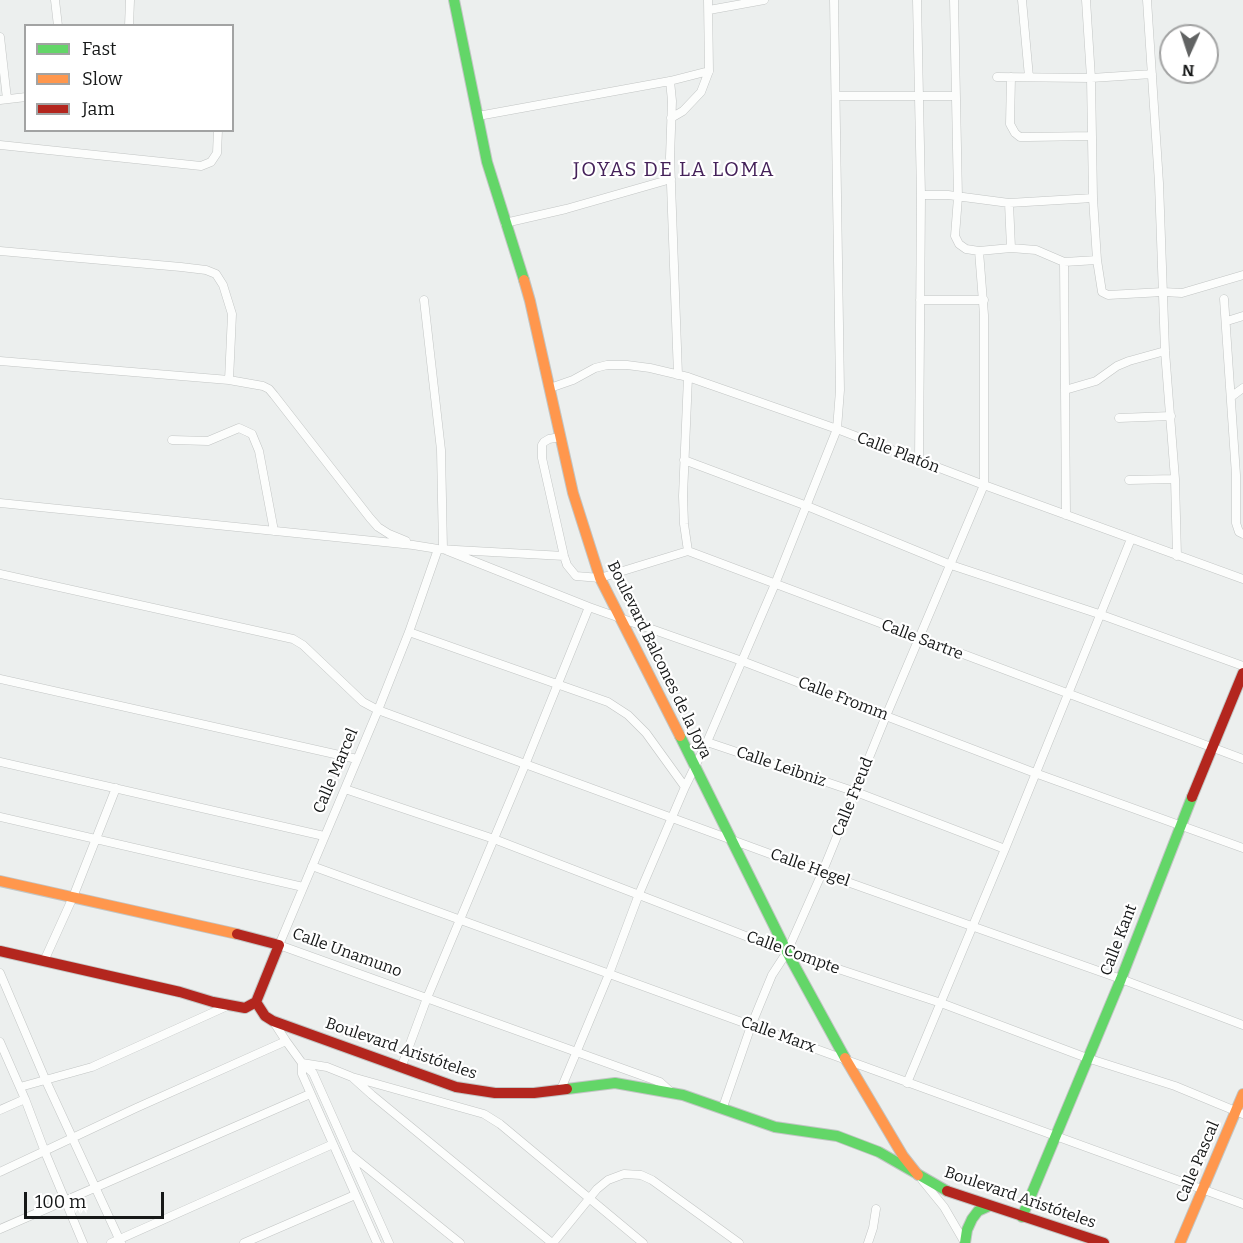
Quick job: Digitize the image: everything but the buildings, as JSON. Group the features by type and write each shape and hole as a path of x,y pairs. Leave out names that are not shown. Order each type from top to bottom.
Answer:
{"street":[{"path":"55,0 58,24"},
{"path":"129,24 130,0"},
{"name":"Boulevard Balcones de la Joya","path":"454,0 487,162 531,301 573,493 600,578 732,839 786,952 903,1156 944,1207 965,1243"},
{"path":"671,118 684,111 701,92 709,71 708,0"},
{"path":"709,10 764,0"},
{"path":"561,1089 609,974 639,894 775,584 837,429 840,390 834,0"},
{"path":"954,0 958,197 955,236 959,244 966,249 979,251 1011,248 1036,250 1064,262 1097,260"},
{"path":"1022,0 1029,77"},
{"path":"1086,0 1091,78 1093,198 1097,260 1102,292 1115,295 1182,293 1243,275"},
{"path":"1147,0 1159,183 1165,351 1175,479 1177,555"},
{"path":"915,1 921,195 919,461"},
{"path":"0,37 4,99 24,97"},
{"path":"478,116 670,81 709,71"},
{"path":"997,77 1091,78 1152,74"},
{"path":"1011,77 1010,124 1015,134 1020,137 1092,136"},
{"path":"670,81 669,142 678,375"},
{"path":"837,96 956,96"},
{"path":"0,145 195,166 207,165 217,153 218,132"},
{"path":"505,223 566,209 671,178"},
{"path":"921,195 948,195 1009,203 1093,198"},
{"path":"1009,203 1011,248"},
{"path":"0,251 181,267 210,272 219,278 230,305 232,324 229,380"},
{"path":"979,251 984,300 984,485"},
{"path":"1064,262 1066,515"},
{"path":"1224,299 1236,475 1236,523 1239,532 1243,534"},
{"path":"424,300 441,450 441,549"},
{"path":"920,300 984,300"},
{"path":"1227,321 1243,316"},
{"path":"1065,390 1096,381 1117,366 1129,361 1165,351"},
{"path":"0,361 229,380 263,386 274,395 378,527 413,544"},
{"name":"Calle Platón","path":"550,388 607,365 627,364 688,377 837,429 1243,579"},
{"path":"560,437 544,442 542,451 564,556 567,565 576,576 600,578 688,551 684,524 684,460 688,377"},
{"path":"1231,397 1243,388"},
{"path":"1119,418 1171,416"},
{"path":"172,440 208,441 239,428 252,434 259,451 274,531"},
{"path":"684,460 807,506 951,565 1099,614 1243,666"},
{"path":"1236,475 1243,468"},
{"path":"1129,480 1175,479"},
{"name":"Calle Freud","path":"723,1107 772,975 786,952 822,873 984,485"},
{"path":"0,503 413,544 441,549 564,556"},
{"path":"906,1083 1005,849 1131,539"},
{"name":"Calle Fromm","path":"441,549 589,607 742,661 1035,773 1243,848"},
{"name":"Calle Marcel","path":"256,1002 378,710 441,549"},
{"name":"Calle Sartre","path":"688,551 1243,759"},
{"name":"Calle Hegel","path":"0,574 293,639 303,645 363,702 378,710 672,819 1243,1025"},
{"path":"401,1068 427,998 589,607"},
{"path":"409,632 608,702 628,715 646,733 686,787"},
{"name":"Calle Kant","path":"1022,1217 1243,673"},
{"path":"0,679 357,759"},
{"name":"Calle Leibniz","path":"707,742 856,792 1005,849"},
{"path":"0,762 324,836"},
{"path":"44,961 73,897 116,788"},
{"name":"Calle Compte","path":"345,789 494,838 786,952 941,1003 1087,1058 1175,1086 1239,1113"},
{"path":"0,817 303,887"},
{"name":"Calle Marx","path":"312,866 1243,1204"},
{"name":"Calle Unamuno","path":"0,881 279,945 660,1082 670,1092"},
{"name":"Boulevard Aristóteles","path":"0,951 180,992 273,1021 456,1087 480,1091 534,1093 615,1083 670,1092 723,1107 775,1127 824,1134 856,1142 894,1159 943,1190 1104,1243"},
{"path":"0,973 3,988 120,1241"},
{"name":"Boulevard Aristóteles","path":"213,1002 245,1008 256,1002 265,1016 273,1021"},
{"path":"20,1087 118,1058 225,1007"},
{"path":"273,1021 302,1063 313,1073 390,1243"},
{"path":"0,1172 135,1108 286,1041"},
{"path":"1,1046 83,1243"},
{"path":"302,1063 327,1067 352,1077 484,1114 500,1124 643,1243"},
{"path":"302,1063 302,1074 310,1094 377,1243"},
{"path":"352,1077 553,1243 588,1198 608,1180 624,1173 646,1177 685,1202 739,1243"},
{"path":"0,1229 310,1094"},
{"name":"Calle Pascal","path":"1180,1243 1202,1189 1239,1113 1243,1094"},
{"path":"0,1110 25,1099"},
{"path":"111,1243 120,1241 333,1144"},
{"path":"350,1154 460,1243"},
{"path":"244,1243 355,1195"},
{"path":"965,1243 972,1219 978,1211 989,1206"},
{"path":"868,1243 876,1209"}],"traffic: fast":[{"path":"454,0 487,162 524,280"},
{"path":"680,736 787,952 845,1058"},
{"path":"1022,1217 1121,979 1192,797"},
{"path":"567,1089 615,1083 683,1095 775,1127 837,1136 879,1152 947,1191"},
{"path":"965,1243 972,1219 978,1211 989,1206"}],"traffic: slow":[{"path":"524,280 573,493 600,578 680,736"},
{"path":"0,881 237,934"},
{"path":"845,1058 903,1156 918,1175"},
{"path":"1180,1243 1243,1094"}],"traffic: jam":[{"path":"1192,797 1243,673"},
{"path":"237,934 279,945 256,1002"},
{"path":"0,951 180,992 213,1002 245,1008 256,1002"},
{"path":"256,1002 265,1016 273,1021 456,1087 495,1093 534,1093 567,1089"},
{"path":"947,1191 1104,1243"}],"district":[{"name":"JOYAS DE LA LOMA","path":"674,170"}]}
